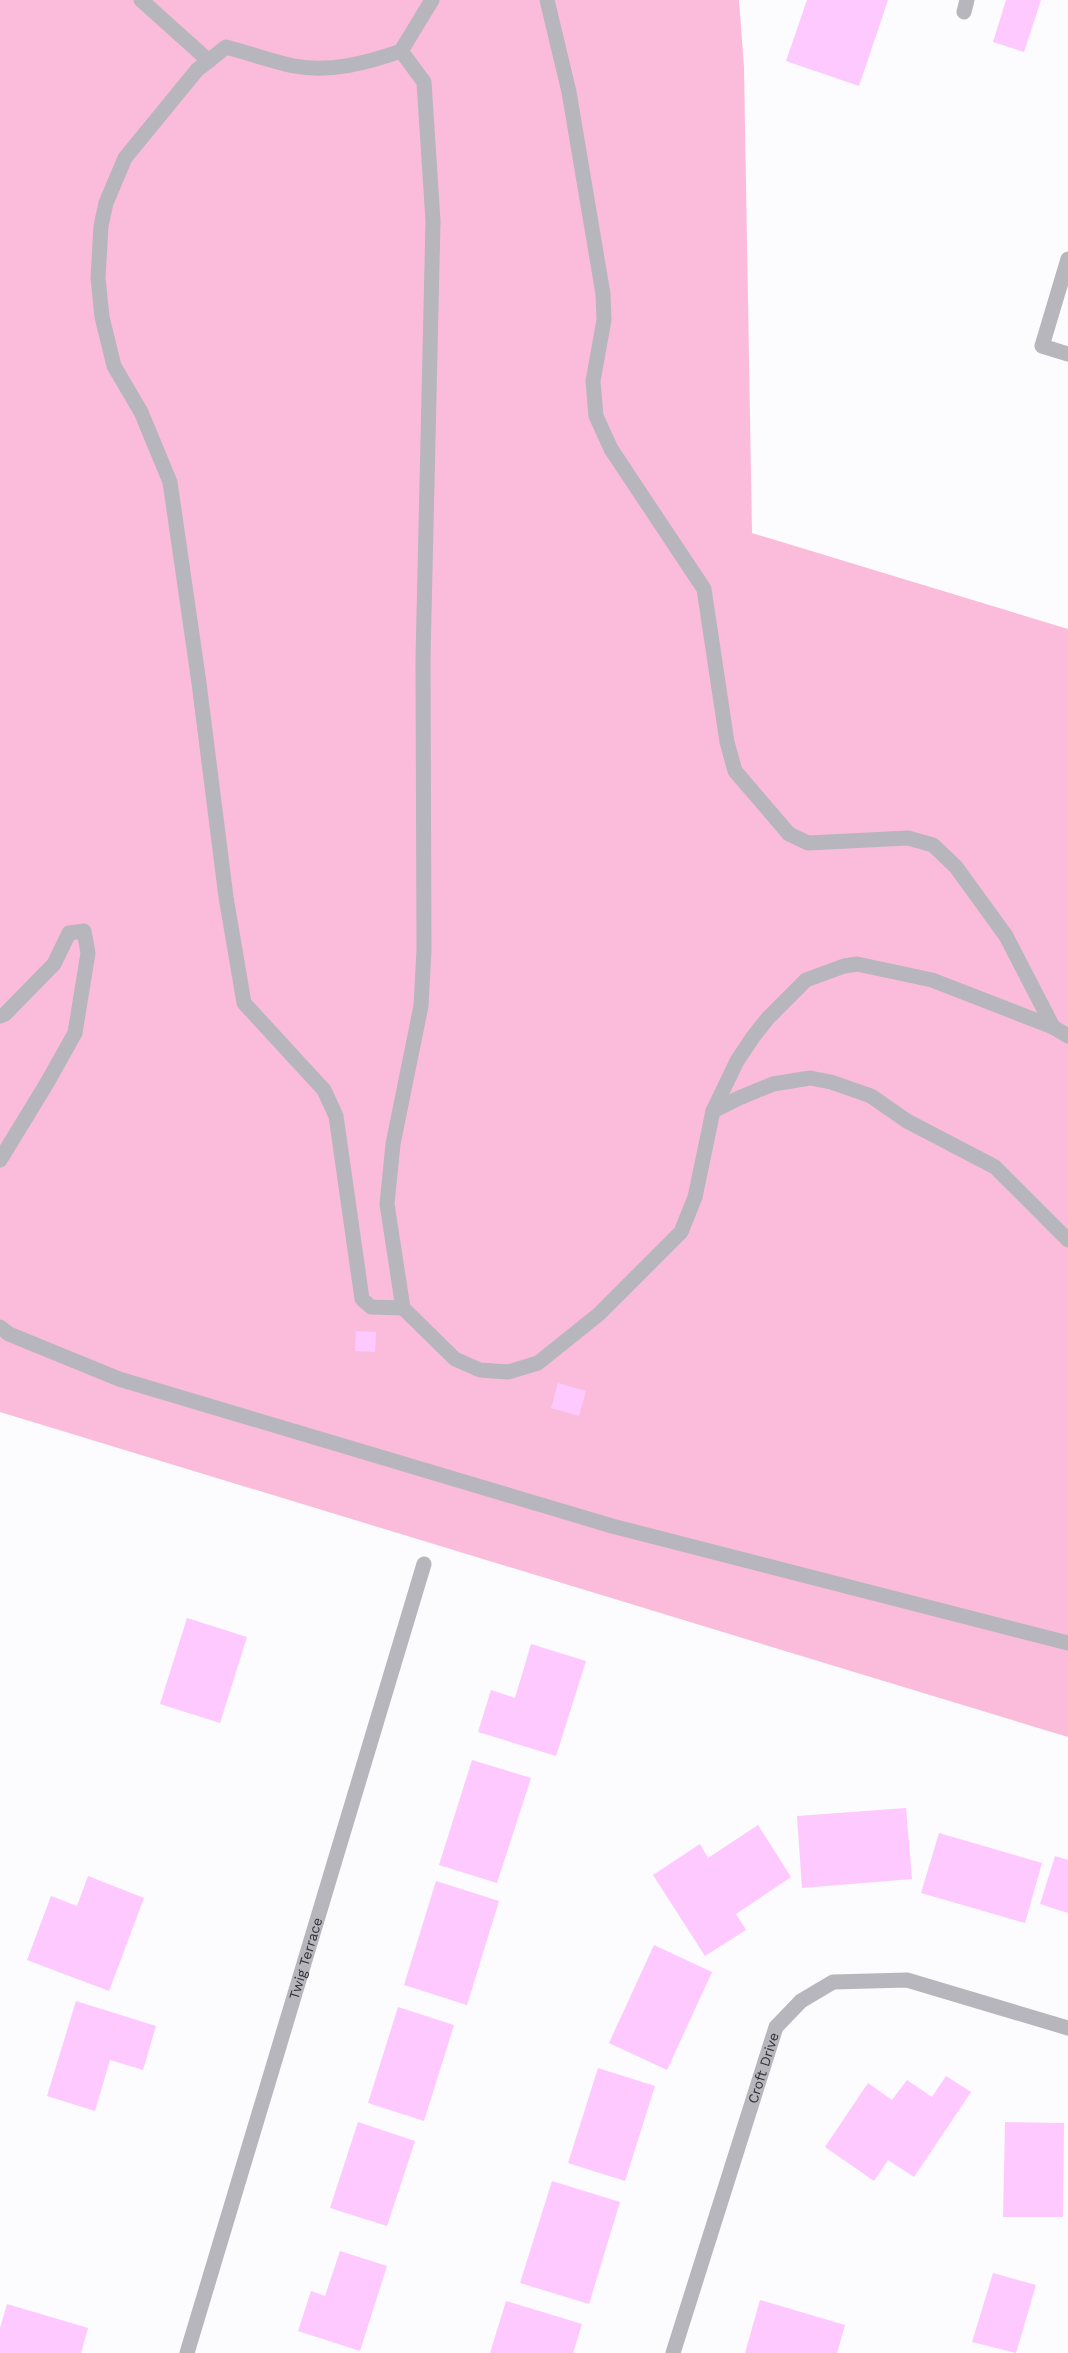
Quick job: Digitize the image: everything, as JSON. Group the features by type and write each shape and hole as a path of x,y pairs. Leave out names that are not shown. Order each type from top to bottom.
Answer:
{"street":[{"path":"141,0 209,61"},
{"path":"403,1308 371,1307 362,1299 336,1116 324,1090 244,1003 226,897 199,683 170,482 140,412 114,366 102,317 98,278 101,226 106,203 125,158 197,70 226,47 295,66 330,68 362,63 401,52 432,0"},
{"path":"547,0 569,92 603,294 604,320 593,381 596,416 611,449 704,589 727,742 735,771 789,834 808,843 908,838 933,846 956,867 1006,936 1053,1027"},
{"path":"401,52 424,82 433,221 423,658 424,950 421,1006 393,1144 387,1204 403,1308 455,1359 480,1370 508,1372 538,1363 599,1314 681,1232 695,1198 713,1111 738,1061 753,1037 768,1018 806,980 844,966 857,964 932,980 1053,1027 1068,1036"},
{"path":"1068,259 1042,346 1068,354"},
{"path":"0,1016 5,1014 54,964 69,933 84,931 88,953 75,1033 0,1160"},
{"path":"713,1111 773,1084 810,1078 847,1087 871,1096 908,1121 995,1167 1068,1240"},
{"path":"0,1327 9,1334 119,1379 612,1526 1068,1643"},
{"name":"Twig Terrace","path":"187,2353 424,1564"},
{"name":"Croft Drive","path":"673,2353 776,2027 801,2001 833,1982 907,1980 1068,2028"}],"shaded area":[{"path":"0,0 739,0 744,67 752,533 1068,629 1068,1737 0,1412"}],"building":[{"path":"807,0 888,0 859,86 786,61"},
{"path":"1006,0 1041,0 1024,52 993,42"},
{"path":"356,1331 376,1332 375,1352 355,1351"},
{"path":"558,1383 586,1391 579,1416 551,1408"},
{"path":"187,1618 247,1637 220,1723 160,1704"},
{"path":"531,1644 586,1661 556,1756 478,1732 491,1690 515,1698"},
{"path":"472,1760 531,1778 497,1883 439,1865"},
{"path":"906,1808 912,1879 802,1888 797,1816"},
{"path":"758,1825 791,1877 736,1914 746,1930 705,1956 653,1875 700,1844 708,1858"},
{"path":"939,1833 1042,1863 1025,1923 921,1893"},
{"path":"1055,1856 1068,1860 1068,1913 1040,1904"},
{"path":"88,1876 144,1898 109,1991 27,1960 51,1896 77,1906"},
{"path":"436,1881 499,1901 467,2005 404,1985"},
{"path":"654,1945 712,1972 667,2070 609,2043"},
{"path":"76,2001 156,2026 143,2070 110,2060 95,2111 47,2096"},
{"path":"398,2007 454,2025 424,2121 368,2103"},
{"path":"598,2068 655,2086 625,2181 568,2163"},
{"path":"946,2076 971,2092 914,2177 888,2160 874,2181 825,2147 868,2083 892,2100 907,2080 932,2097"},
{"path":"358,2122 415,2141 387,2226 330,2208"},
{"path":"1005,2122 1064,2123 1063,2217 1003,2217"},
{"path":"552,2181 620,2202 589,2304 520,2283"},
{"path":"340,2251 387,2266 360,2351 298,2331 311,2291 325,2296"},
{"path":"993,2273 1036,2285 1016,2353 972,2342"},
{"path":"760,2300 845,2325 837,2353 745,2353"},
{"path":"506,2301 582,2324 573,2353 490,2353"},
{"path":"7,2304 88,2328 81,2353 0,2353 0,2328"}]}
